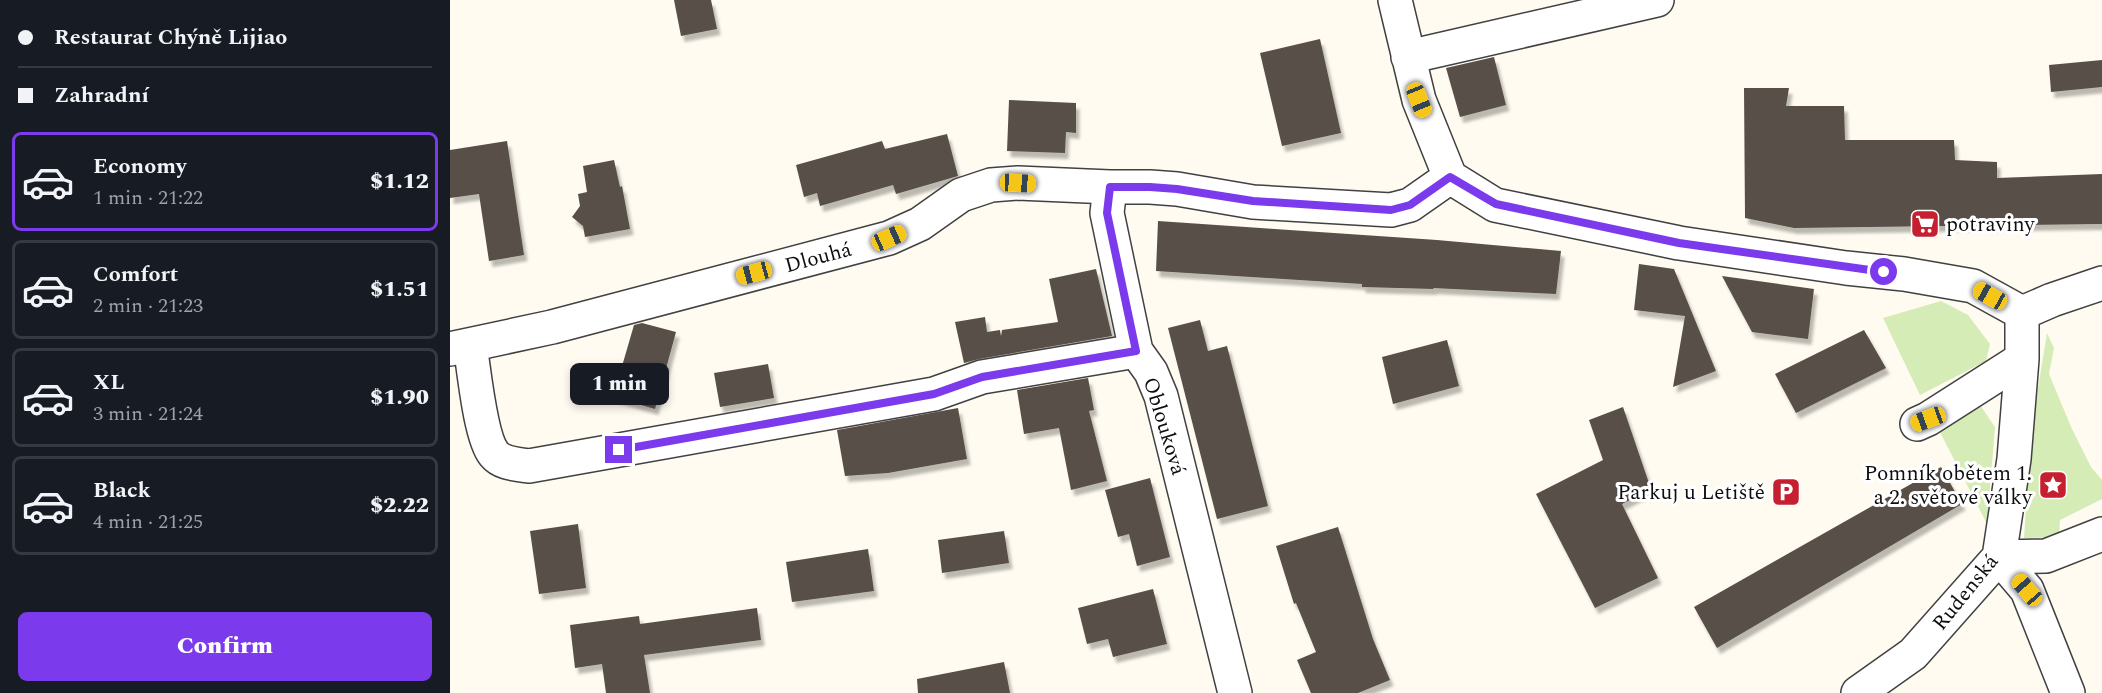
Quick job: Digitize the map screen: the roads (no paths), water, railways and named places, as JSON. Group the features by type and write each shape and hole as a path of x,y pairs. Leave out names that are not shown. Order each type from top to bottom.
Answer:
{"street":[{"path":"1395,0 1419,100 1450,177 1496,204 1679,243 1974,286 2022,313 2102,283"},
{"path":"1408,57 1657,0"},
{"path":"1110,187 1177,189 1253,201 1391,210 1410,205 1450,177"},
{"name":"Dlouhá","path":"460,347 552,327 889,238 920,224 961,195 991,185 1018,183 1110,187"},
{"name":"Oblouková","path":"1110,187 1107,213 1136,351 1151,372 1161,396 1235,693"},
{"name":"Rudenská","path":"1858,693 1913,654 1999,557 2014,459 2022,360 2022,313"},
{"path":"460,347 485,434 494,454 508,463 529,466 934,394 982,377 1136,351"},
{"path":"1917,423 1928,419 2022,360"},
{"path":"1999,557 2046,556 2102,534"},
{"path":"1999,557 2027,590 2068,693"}],"place":[{"name":"potraviny","path":"1925,224"},
{"name":"Pomník obětem 1. a 2. světové války","path":"2053,485"},
{"name":"Parkuj u Letiště","path":"1786,492"}]}
